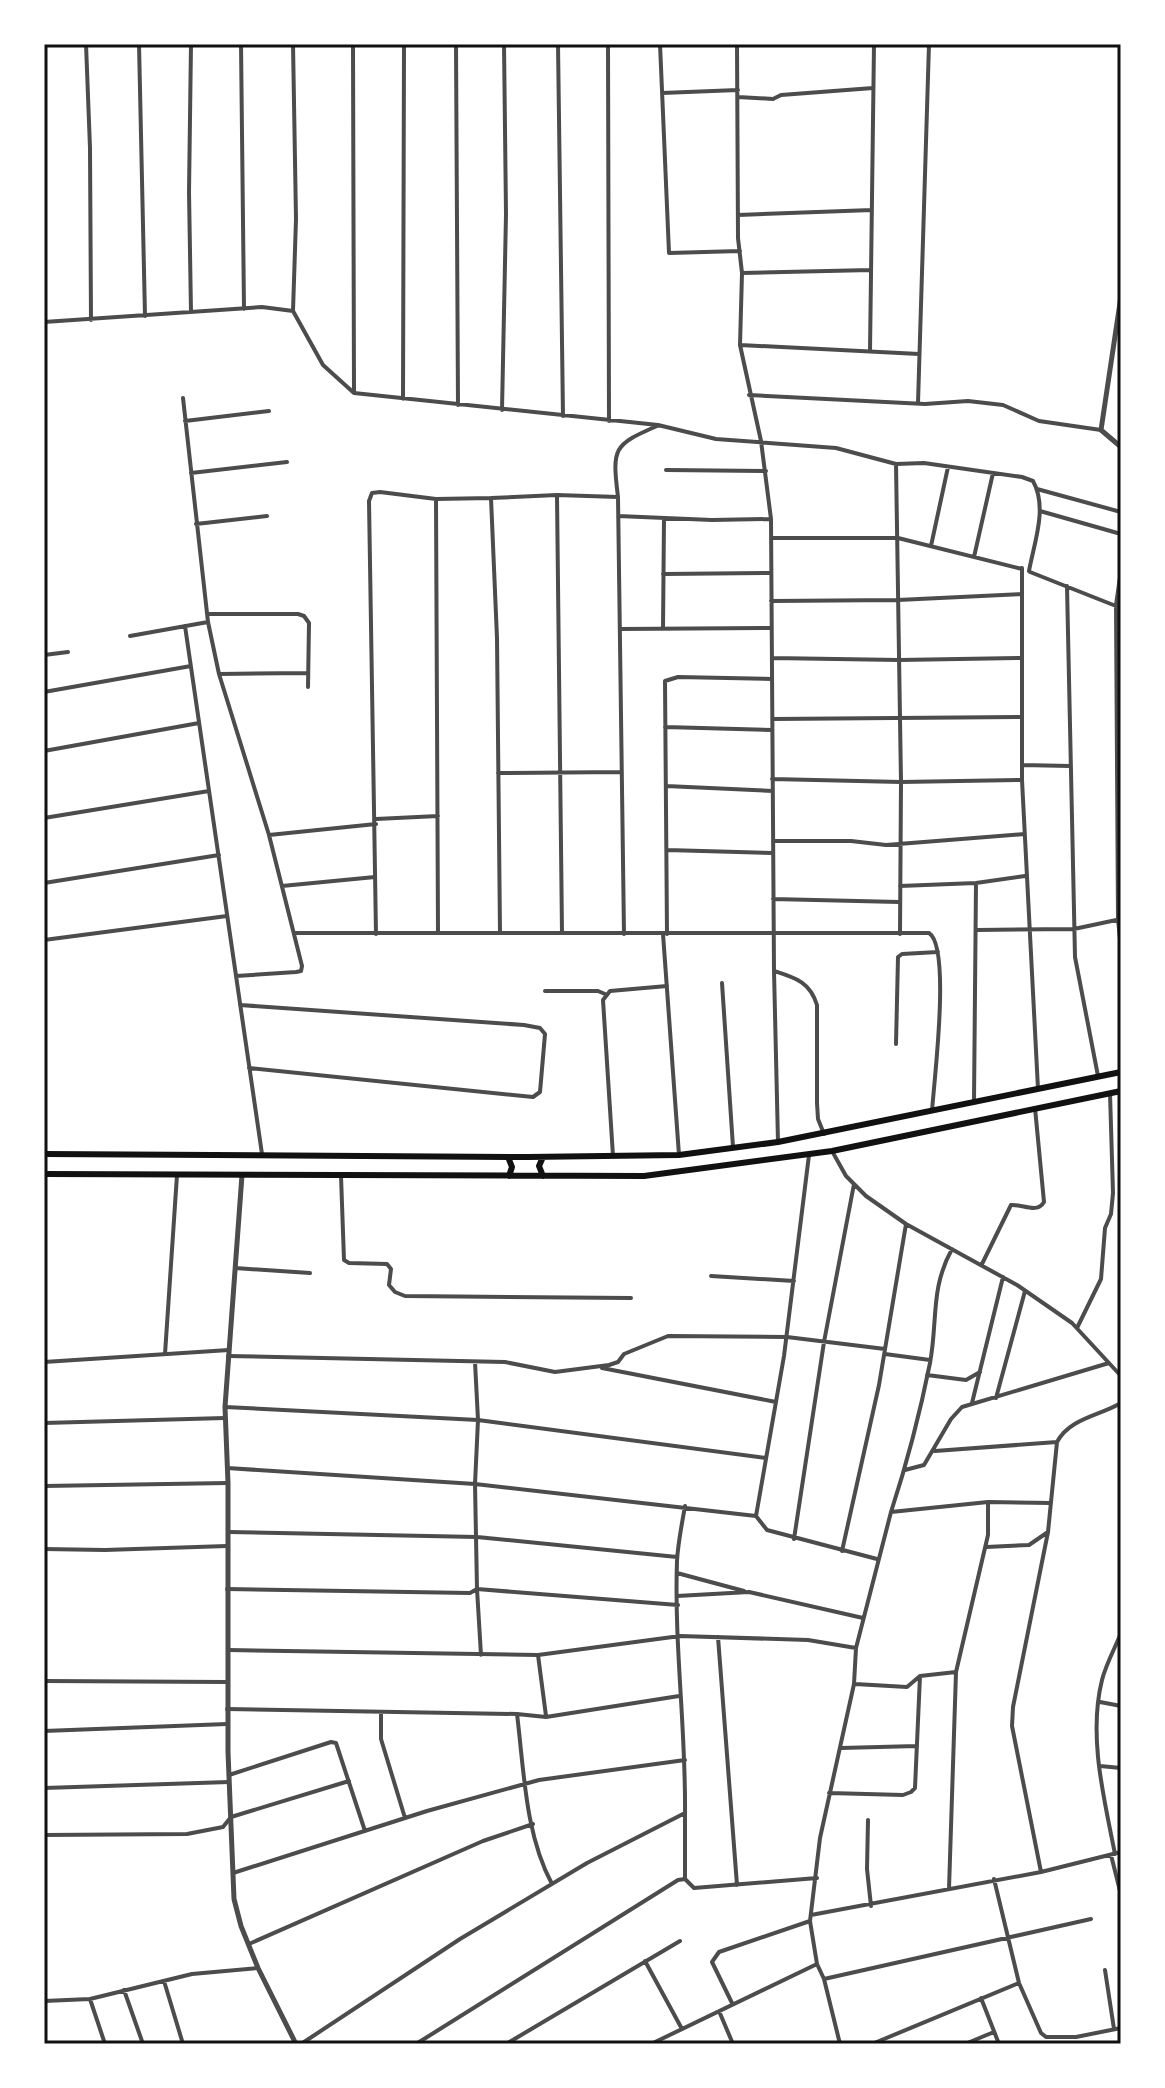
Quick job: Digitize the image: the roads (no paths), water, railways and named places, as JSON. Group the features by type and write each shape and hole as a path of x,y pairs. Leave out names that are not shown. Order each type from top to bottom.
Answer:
{"main road":[{"path":"967,1123 968,1110 974,1103 1121,1072"},
{"path":"44,1174 644,1176 832,1151 967,1123 993,1111 1035,1108 1121,1091"},
{"path":"993,1099 993,1111"},
{"path":"44,1154 679,1155 733,1150 932,1111 968,1110"},
{"path":"508,1157 512,1167 509,1176"},
{"path":"543,1157 539,1166 543,1176"}],"street":[{"path":"86,44 91,320"},
{"path":"139,44 145,316"},
{"path":"191,44 191,312"},
{"path":"241,44 244,309"},
{"path":"293,44 296,219 293,311 323,365 354,393 658,425 716,439 836,448 896,464 924,463 1022,477 1033,481 1040,511 1029,571"},
{"path":"353,44 354,393"},
{"path":"403,399 404,44"},
{"path":"456,44 458,405"},
{"path":"502,410 506,214 504,44"},
{"path":"558,44 563,416"},
{"path":"608,44 609,421"},
{"path":"660,44 669,253 740,251"},
{"path":"737,44 738,215 742,273 740,345 761,441 771,519 773,934 778,1142"},
{"path":"870,351 874,44"},
{"path":"918,403 929,44"},
{"path":"738,97 773,99 781,95 873,88"},
{"path":"662,93 738,90"},
{"path":"738,215 872,210"},
{"path":"742,273 871,270"},
{"path":"1101,430 1121,296"},
{"path":"44,322 262,307 293,311"},
{"path":"740,345 919,354"},
{"path":"749,395 918,403 968,401 1003,405 1039,421 1101,430 1121,447"},
{"path":"183,398 208,622 219,674 269,835 301,971 236,976"},
{"path":"185,421 269,411"},
{"path":"624,934 616,472 619,446 623,441 658,425"},
{"path":"191,473 287,462"},
{"path":"896,464 900,934"},
{"path":"931,546 948,467"},
{"path":"666,470 766,471"},
{"path":"974,557 993,473"},
{"path":"1037,489 1121,512"},
{"path":"376,934 369,501 372,493 436,499 557,495 618,497"},
{"path":"557,495 562,933"},
{"path":"491,498 497,638 500,933"},
{"path":"436,499 438,933"},
{"path":"1040,511 1121,534"},
{"path":"196,524 267,516"},
{"path":"618,516 771,519"},
{"path":"663,629 664,518"},
{"path":"771,538 898,538 1022,568 1118,606"},
{"path":"1022,568 1022,780 1038,1089"},
{"path":"1121,570 1118,606 1121,949"},
{"path":"663,574 771,573"},
{"path":"1067,586 1075,957 1098,1076"},
{"path":"771,601 898,600 1022,594"},
{"path":"207,614 304,616 309,623 308,687"},
{"path":"130,636 208,622"},
{"path":"185,626 262,1154"},
{"path":"620,629 771,628"},
{"path":"44,653 68,652"},
{"path":"772,658 1022,658"},
{"path":"44,692 191,666"},
{"path":"219,674 308,673"},
{"path":"679,1155 665,934 665,681 678,677 772,679"},
{"path":"772,719 1022,717"},
{"path":"44,751 199,723"},
{"path":"665,727 772,730"},
{"path":"1022,765 1070,766"},
{"path":"498,773 622,772"},
{"path":"772,779 901,782 1022,780"},
{"path":"666,786 773,791"},
{"path":"44,818 209,791"},
{"path":"269,835 438,816"},
{"path":"773,841 900,844 1024,834"},
{"path":"666,850 773,853"},
{"path":"44,883 219,855"},
{"path":"900,886 976,883 1026,876"},
{"path":"282,886 376,877"},
{"path":"974,1103 976,883"},
{"path":"773,899 900,902"},
{"path":"44,940 227,916"},
{"path":"976,930 1074,929 1119,919"},
{"path":"294,933 929,933 934,936 941,980 932,1111"},
{"path":"896,1044 898,957 902,954 938,952"},
{"path":"774,971 805,983 814,993 817,1005 818,1119 824,1134"},
{"path":"722,983 733,1150"},
{"path":"613,1156 603,1000 610,991 667,986"},
{"path":"545,991 598,991 605,994"},
{"path":"240,1005 524,1025 540,1028 545,1034 543,1081 540,1092 533,1097 249,1068"},
{"path":"1077,1328 1101,1279 1105,1228 1111,1214 1110,1093"},
{"path":"982,1265 1011,1205 1034,1209 1044,1202 1035,1108"},
{"path":"832,1151 846,1176 866,1196 906,1224 1025,1291 1077,1328 1121,1376"},
{"path":"756,1516 787,1337 809,1155"},
{"path":"165,1354 177,1175"},
{"path":"242,1175 225,1407 228,1483 227,1724 234,1899 258,1968 298,2044 460,1939 552,1884 685,1813"},
{"path":"341,1176 344,1260 349,1263 387,1264 391,1269 389,1285 395,1292 405,1296 631,1298"},
{"path":"794,1539 824,1342 854,1184"},
{"path":"842,1551 885,1351 906,1224"},
{"path":"840,2044 824,1979 817,1964 810,1918 820,1838 854,1684 856,1648 877,1559 905,1470 930,1360 939,1278 952,1249"},
{"path":"235,1268 310,1273"},
{"path":"711,1276 794,1281"},
{"path":"972,1404 1003,1277"},
{"path":"996,1398 1025,1291"},
{"path":"600,1367 618,1362 624,1354 668,1336 787,1337 930,1360"},
{"path":"44,1362 229,1353 505,1362 555,1372 569,1368 600,1367 776,1402"},
{"path":"475,1362 478,1420 475,1484 477,1589 481,1655"},
{"path":"905,1470 924,1465 962,1407 1109,1363"},
{"path":"1116,1371 1121,1366"},
{"path":"927,1375 966,1380 980,1372"},
{"path":"1041,1872 1012,1726 1013,1707 1048,1532 1057,1442 1063,1431 1074,1424 1121,1403"},
{"path":"225,1407 478,1420 766,1458"},
{"path":"44,1423 225,1418"},
{"path":"934,1451 1057,1442"},
{"path":"227,1468 475,1484 685,1506 756,1516 767,1530 877,1559"},
{"path":"44,1486 228,1483"},
{"path":"891,1512 988,1502 1051,1503"},
{"path":"949,1889 956,1672 988,1535 988,1502"},
{"path":"685,1506 677,1557 680,1696 685,1760 685,1879 694,1888 817,1878"},
{"path":"226,1532 477,1537 677,1557"},
{"path":"985,1547 1029,1545 1048,1532"},
{"path":"44,1549 227,1546"},
{"path":"677,1573 863,1618"},
{"path":"227,1589 470,1593 477,1589 678,1605"},
{"path":"677,1596 749,1592"},
{"path":"1121,1633 1102,1679 1097,1723 1100,1783 1116,1853 1121,1895"},
{"path":"227,1650 538,1655 680,1636 808,1640 856,1648"},
{"path":"718,1637 737,1885"},
{"path":"538,1655 546,1717"},
{"path":"854,1684 907,1687 920,1676 956,1672"},
{"path":"829,1793 903,1795 915,1788 920,1676"},
{"path":"44,1681 227,1682"},
{"path":"227,1709 546,1717 680,1696"},
{"path":"1100,1702 1121,1706"},
{"path":"381,1712 384,1751 405,1818"},
{"path":"517,1714 525,1783 540,1860 552,1884"},
{"path":"44,1731 227,1724"},
{"path":"44,1788 229,1779 331,1742 339,1747 365,1831"},
{"path":"841,1748 917,1746"},
{"path":"233,1873 525,1783 685,1760"},
{"path":"1100,1766 1121,1768"},
{"path":"44,1835 187,1834 223,1827 231,1817 349,1781"},
{"path":"868,1820 867,1869 871,1906"},
{"path":"249,1944 483,1841 533,1824"},
{"path":"732,2003 712,1962 719,1952 810,1918 1041,1872 1116,1853"},
{"path":"416,2044 678,1880 685,1879"},
{"path":"994,1879 1019,1983 1041,2033 1046,2037 1076,2037 1121,2028"},
{"path":"824,1979 1091,1919"},
{"path":"506,2044 680,1941"},
{"path":"645,1961 682,2029"},
{"path":"651,2044 817,1964"},
{"path":"44,2001 90,1999 192,1974 258,1968"},
{"path":"1105,1970 1114,2029"},
{"path":"164,1981 183,2044"},
{"path":"872,2044 1019,1983"},
{"path":"124,1990 143,2044"},
{"path":"981,1998 999,2044"},
{"path":"90,1999 105,2044"},
{"path":"719,2011 733,2044"},
{"path":"965,2044 994,2032"},
{"path":"1076,2037 1078,2044"}]}
